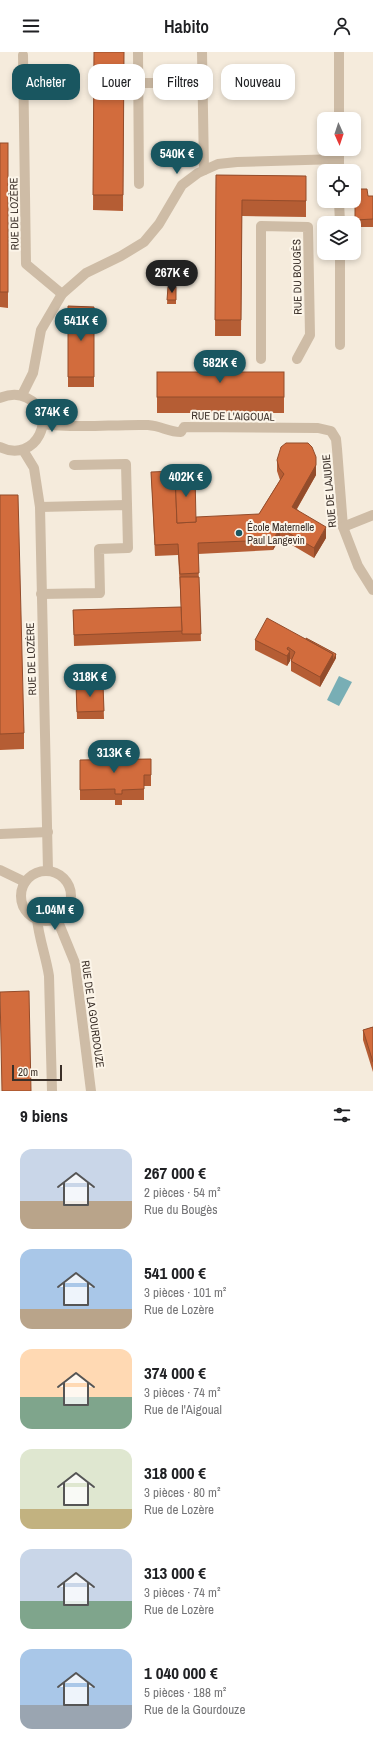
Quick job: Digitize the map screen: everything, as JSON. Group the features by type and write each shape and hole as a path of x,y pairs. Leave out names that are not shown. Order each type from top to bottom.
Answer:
{"street":[{"path":"138,52 138,64"},
{"path":"202,52 202,64"},
{"path":"339,52 339,112"},
{"name":"RUE DE LOZÈRE","path":"24,55 26,264 62,294"},
{"path":"138,100 138,184"},
{"path":"202,100 204,170"},
{"path":"339,156 339,164"},
{"path":"22,395 33,373 41,330 62,294 86,273 121,256 144,242 159,224 182,185 204,170 218,164 237,162 339,160"},
{"name":"RUE DU BOUGÈS","path":"261,359 261,226 308,227 310,335 297,359"},
{"path":"340,260 340,345"},
{"path":"0,398 14,394 22,395 31,399 38,406 42,414 43,424 37,440 31,446 23,450 15,451 0,447"},
{"name":"RUE DE L'AIGOUAL","path":"43,424 63,427 147,425 162,426 171,432 181,432 184,428 318,428 331,431"},
{"name":"RUE DE LAJUDIE","path":"331,431 336,439 343,527 358,566 373,590"},
{"name":"RUE DE LOZÈRE","path":"23,450 34,468 40,507 48,871"},
{"path":"41,594 100,593 99,549 128,548 126,464 74,465"},
{"path":"40,507 127,505"},
{"path":"343,527 373,515"},
{"path":"0,834 48,832"},
{"path":"0,870 25,882"},
{"path":"48,871 56,873 69,885 71,902 68,909 57,919 48,921 37,919 26,911 22,905 21,893 25,882 32,876 40,872 48,871"},
{"path":"37,919 39,938 47,962 49,976 52,1091"},
{"name":"RUE DE LA GOURDOUZE","path":"57,919 76,963 91,1091"}],"water":[{"path":"339,676 352,682 339,706 327,700"}],"building":[{"path":"94,52 124,52 124,64 94,64"},
{"path":"94,100 124,100 123,195 93,195"},
{"path":"0,143 8,143 8,292 0,292"},
{"path":"216,175 306,176 306,201 242,200 241,320 215,320"},
{"path":"361,189 367,189 368,196 373,196 373,219 361,220 361,216 355,216 355,208 361,208"},
{"path":"168,287 176,287 176,300 167,300"},
{"path":"68,306 94,307 94,377 68,377"},
{"path":"157,372 284,372 284,397 157,397"},
{"path":"286,443 308,443 312,447 316,457 316,465 292,507 326,527 314,548 280,528 273,540 198,543 199,573 180,574 178,544 155,545 151,472 175,471 177,523 196,522 196,517 259,514 284,474 279,468 277,460 281,447"},
{"path":"195,473 196,522 177,523 175,474"},
{"path":"0,495 18,495 24,733 0,734"},
{"path":"180,577 199,577 201,634 182,634"},
{"path":"181,607 182,631 74,635 73,610"},
{"path":"267,618 333,654 320,677 291,661 295,652 288,647 287,649 290,651 287,656 255,640"},
{"path":"306,638 336,654 333,661 333,654"},
{"path":"103,685 104,711 77,712 76,686"},
{"path":"151,759 151,775 144,775 144,789 122,790 122,794 115,794 115,789 80,790 80,760"},
{"path":"29,991 31,1091 2,1091 0,992"},
{"path":"373,1027 373,1062 363,1030"}],"place":[{"name":"École Maternelle Paul Langevin","path":"239,533"}]}
